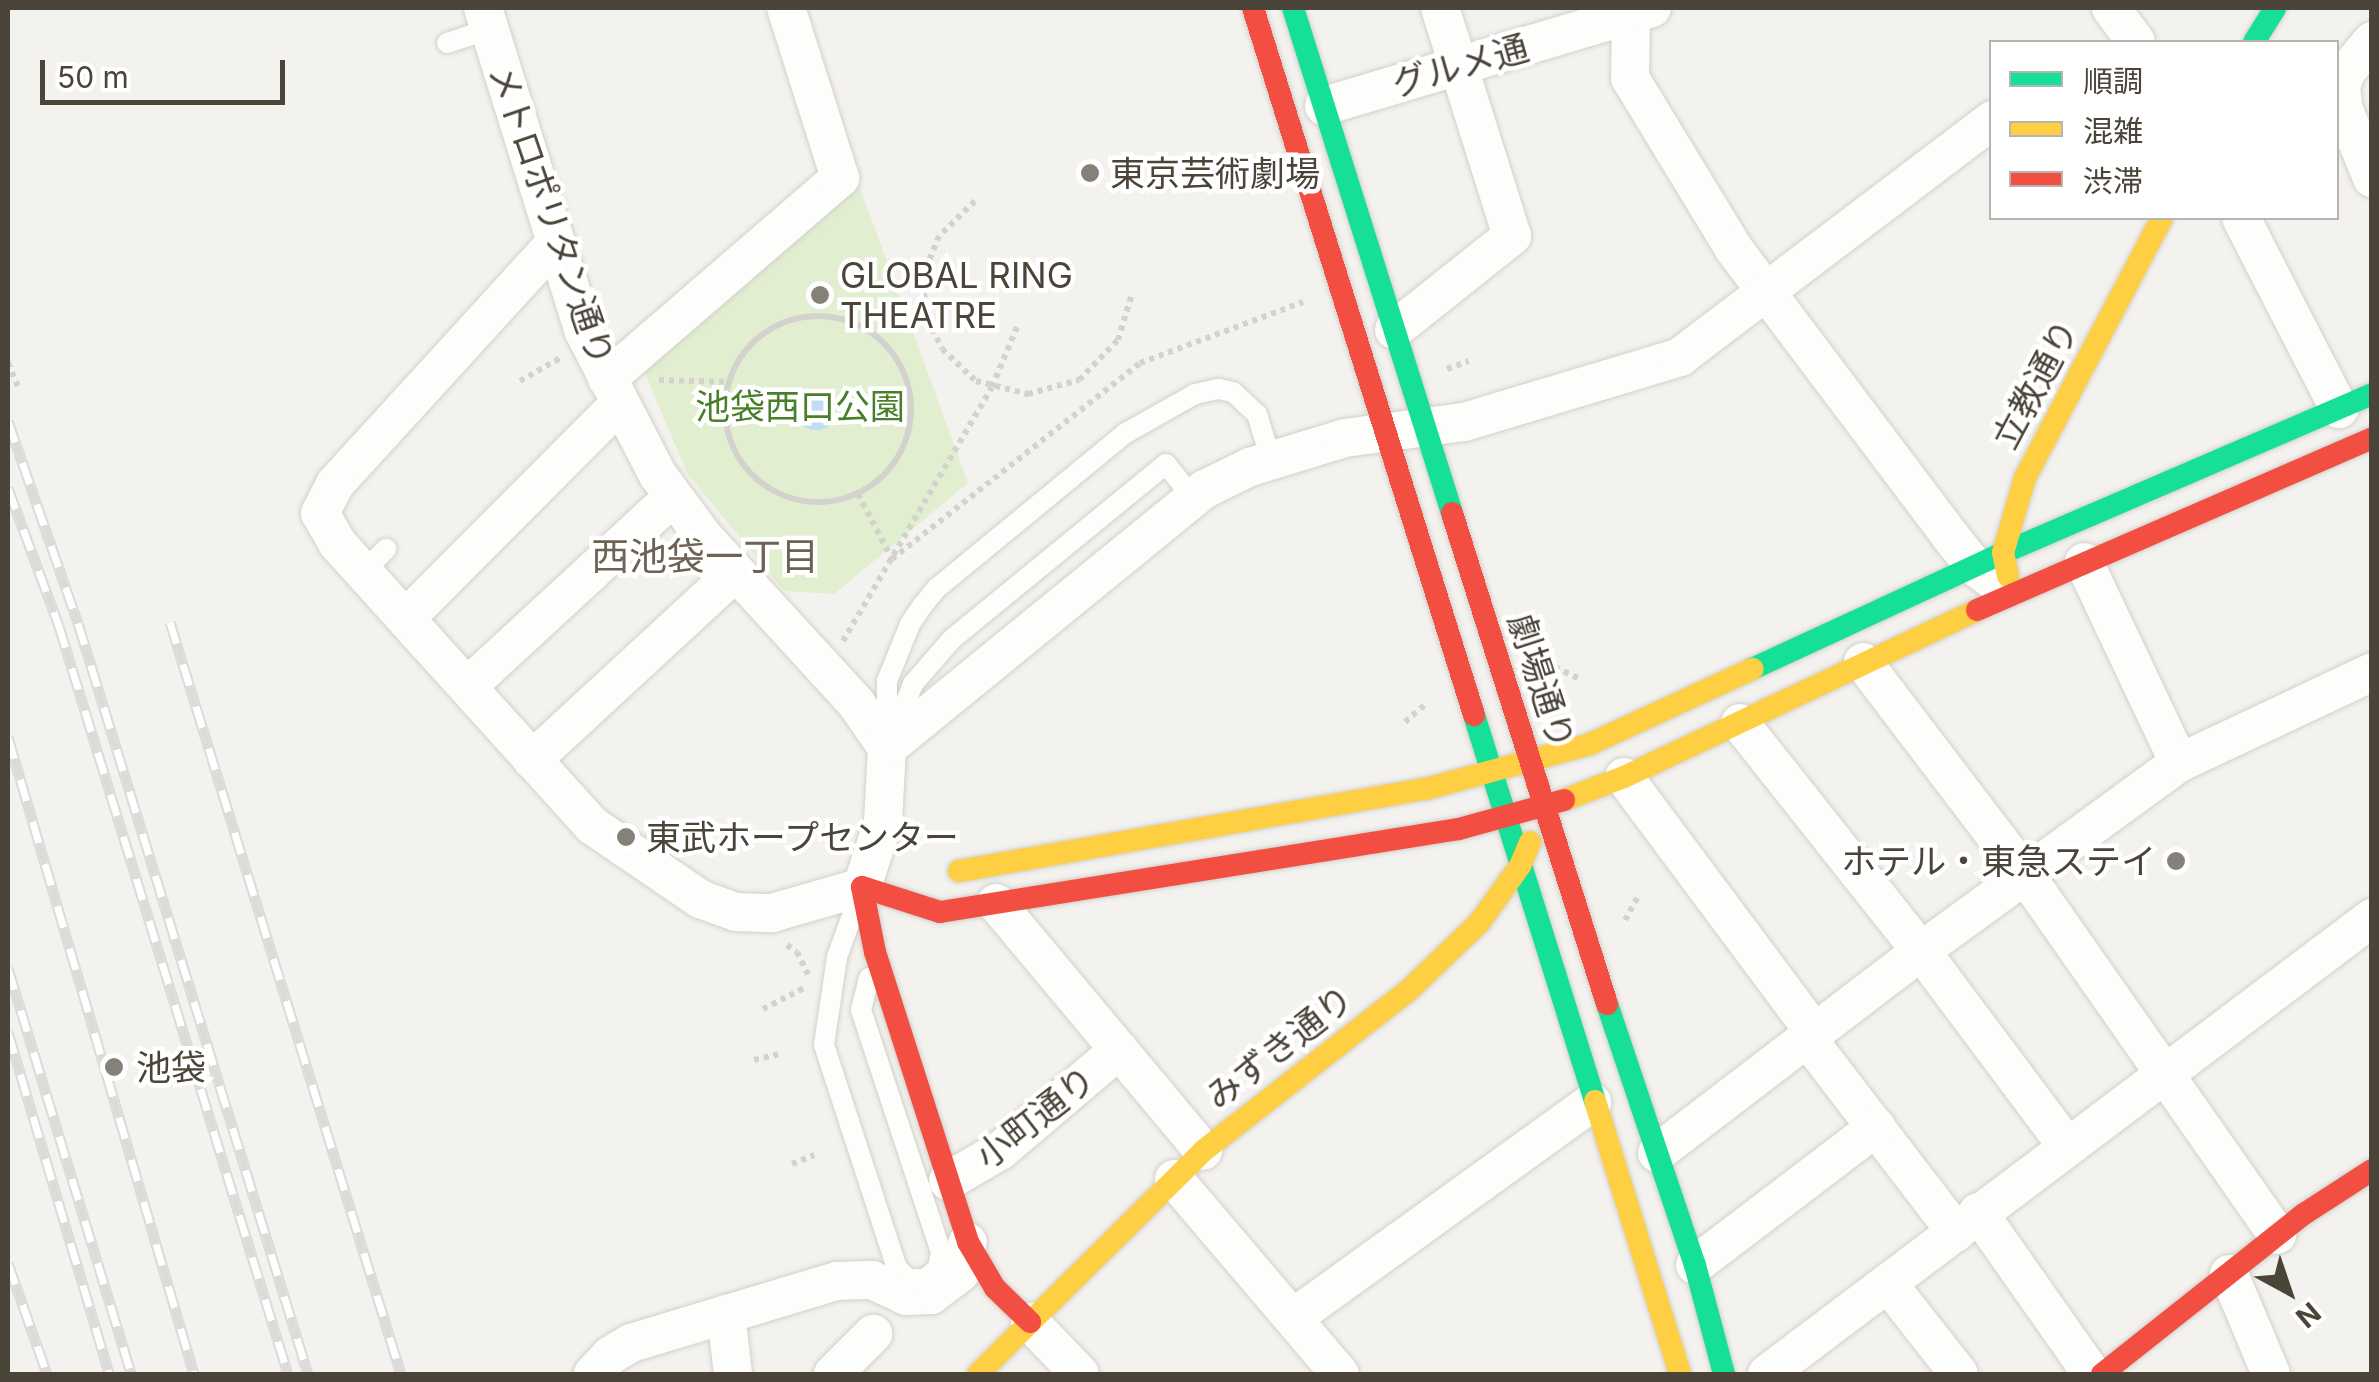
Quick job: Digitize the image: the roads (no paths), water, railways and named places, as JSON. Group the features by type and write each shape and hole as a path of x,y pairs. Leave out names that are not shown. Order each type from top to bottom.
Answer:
{"street":[{"path":"406,618 613,391 840,178 786,8"},
{"path":"1253,8 1680,1374"},
{"name":"劇場通り","path":"1293,8 1545,808 1695,1266 1724,1374"},
{"path":"1394,330 1512,236 1440,8"},
{"path":"2255,40 2275,8"},
{"path":"1642,12 1630,78 1765,293 1989,560 2012,594"},
{"name":"グルメ通","path":"1324,106 1642,12"},
{"name":"メトロポリタン通り","path":"487,18 541,159 556,242 584,330 613,391 672,498 856,704 888,748"},
{"path":"2372,40 2346,72 2342,88 2344,110 2372,178"},
{"path":"1080,1374 995,1288 968,1242 875,952 862,887 883,822 888,748 1194,498 1227,476 1345,438 1464,422 1680,357 1989,122"},
{"name":"立教通り","path":"1989,560 2025,478 2161,220"},
{"path":"556,242 326,498 320,513 326,529 375,560 406,618 532,760 612,841 718,908 772,913 862,887 1491,774 1603,740 1989,560 2356,402 2242,220"},
{"path":"862,887 929,910 996,903 1459,829 1545,808 1624,776 2012,594 2372,438"},
{"path":"468,686 672,498"},
{"path":"2084,562 2179,763"},
{"path":"532,760 736,572"},
{"path":"1864,662 2168,1073 2277,1235"},
{"path":"1657,1152 1921,951 2179,763 2372,672"},
{"path":"1740,722 1921,951 2067,1146"},
{"path":"1624,776 1876,1128 1967,1222 2092,1374"},
{"name":"みずき通り","path":"978,1374 1202,1150 1408,991 1481,920 1520,866 1545,808"},
{"name":"小町通り","path":"996,903 1202,1150"},
{"path":"1767,1374 2372,918"},
{"name":"小町通り","path":"948,1181 1001,1150 1119,1050"},
{"path":"1292,1318 1592,1102"},
{"path":"1695,1266 1876,1128"},
{"path":"2102,1374 2277,1235 2372,1170"},
{"path":"1174,1179 1339,1374"},
{"path":"593,1374 611,1355 630,1344 850,1279 872,1280 906,1296 931,1295 960,1273 968,1242"},
{"path":"2229,1274 2271,1374"},
{"path":"1890,1285 1959,1374"},
{"path":"726,1314 733,1374"},
{"path":"833,1374 874,1334"}],"lane":[{"path":"447,43 487,18"},
{"path":"888,748 887,680 916,614 937,588 1126,433 1195,394 1233,392 1256,414 1271,460"},
{"path":"862,887 837,957 824,1045 897,1268 902,1276 917,1281 933,1275 942,1261 941,1252 862,1010 875,952"}],"water":[{"path":"816,390 830,396 836,410 830,424 816,430 802,424 796,410 802,396"}],"railway":[{"path":"8,421 78,623 308,1374"},
{"path":"8,488 59,626 288,1374"},
{"path":"170,622 401,1374"},
{"path":"8,737 194,1374"},
{"path":"8,968 131,1374"},
{"path":"8,1032 109,1374"},
{"path":"8,1263 47,1374"}],"place":[{"name":"東京芸術劇場","path":"1090,173"},
{"name":"GLOBAL RING THEATRE","path":"820,295"},
{"name":"東武ホープセンター","path":"626,837"},
{"name":"ホテル・東急ステイ","path":"2176,861"},
{"name":"池袋","path":"114,1067"}],"district":[{"name":"西池袋一丁目","path":"705,557"}],"park label":[{"name":"池袋西口公園","path":"800,406"}]}
